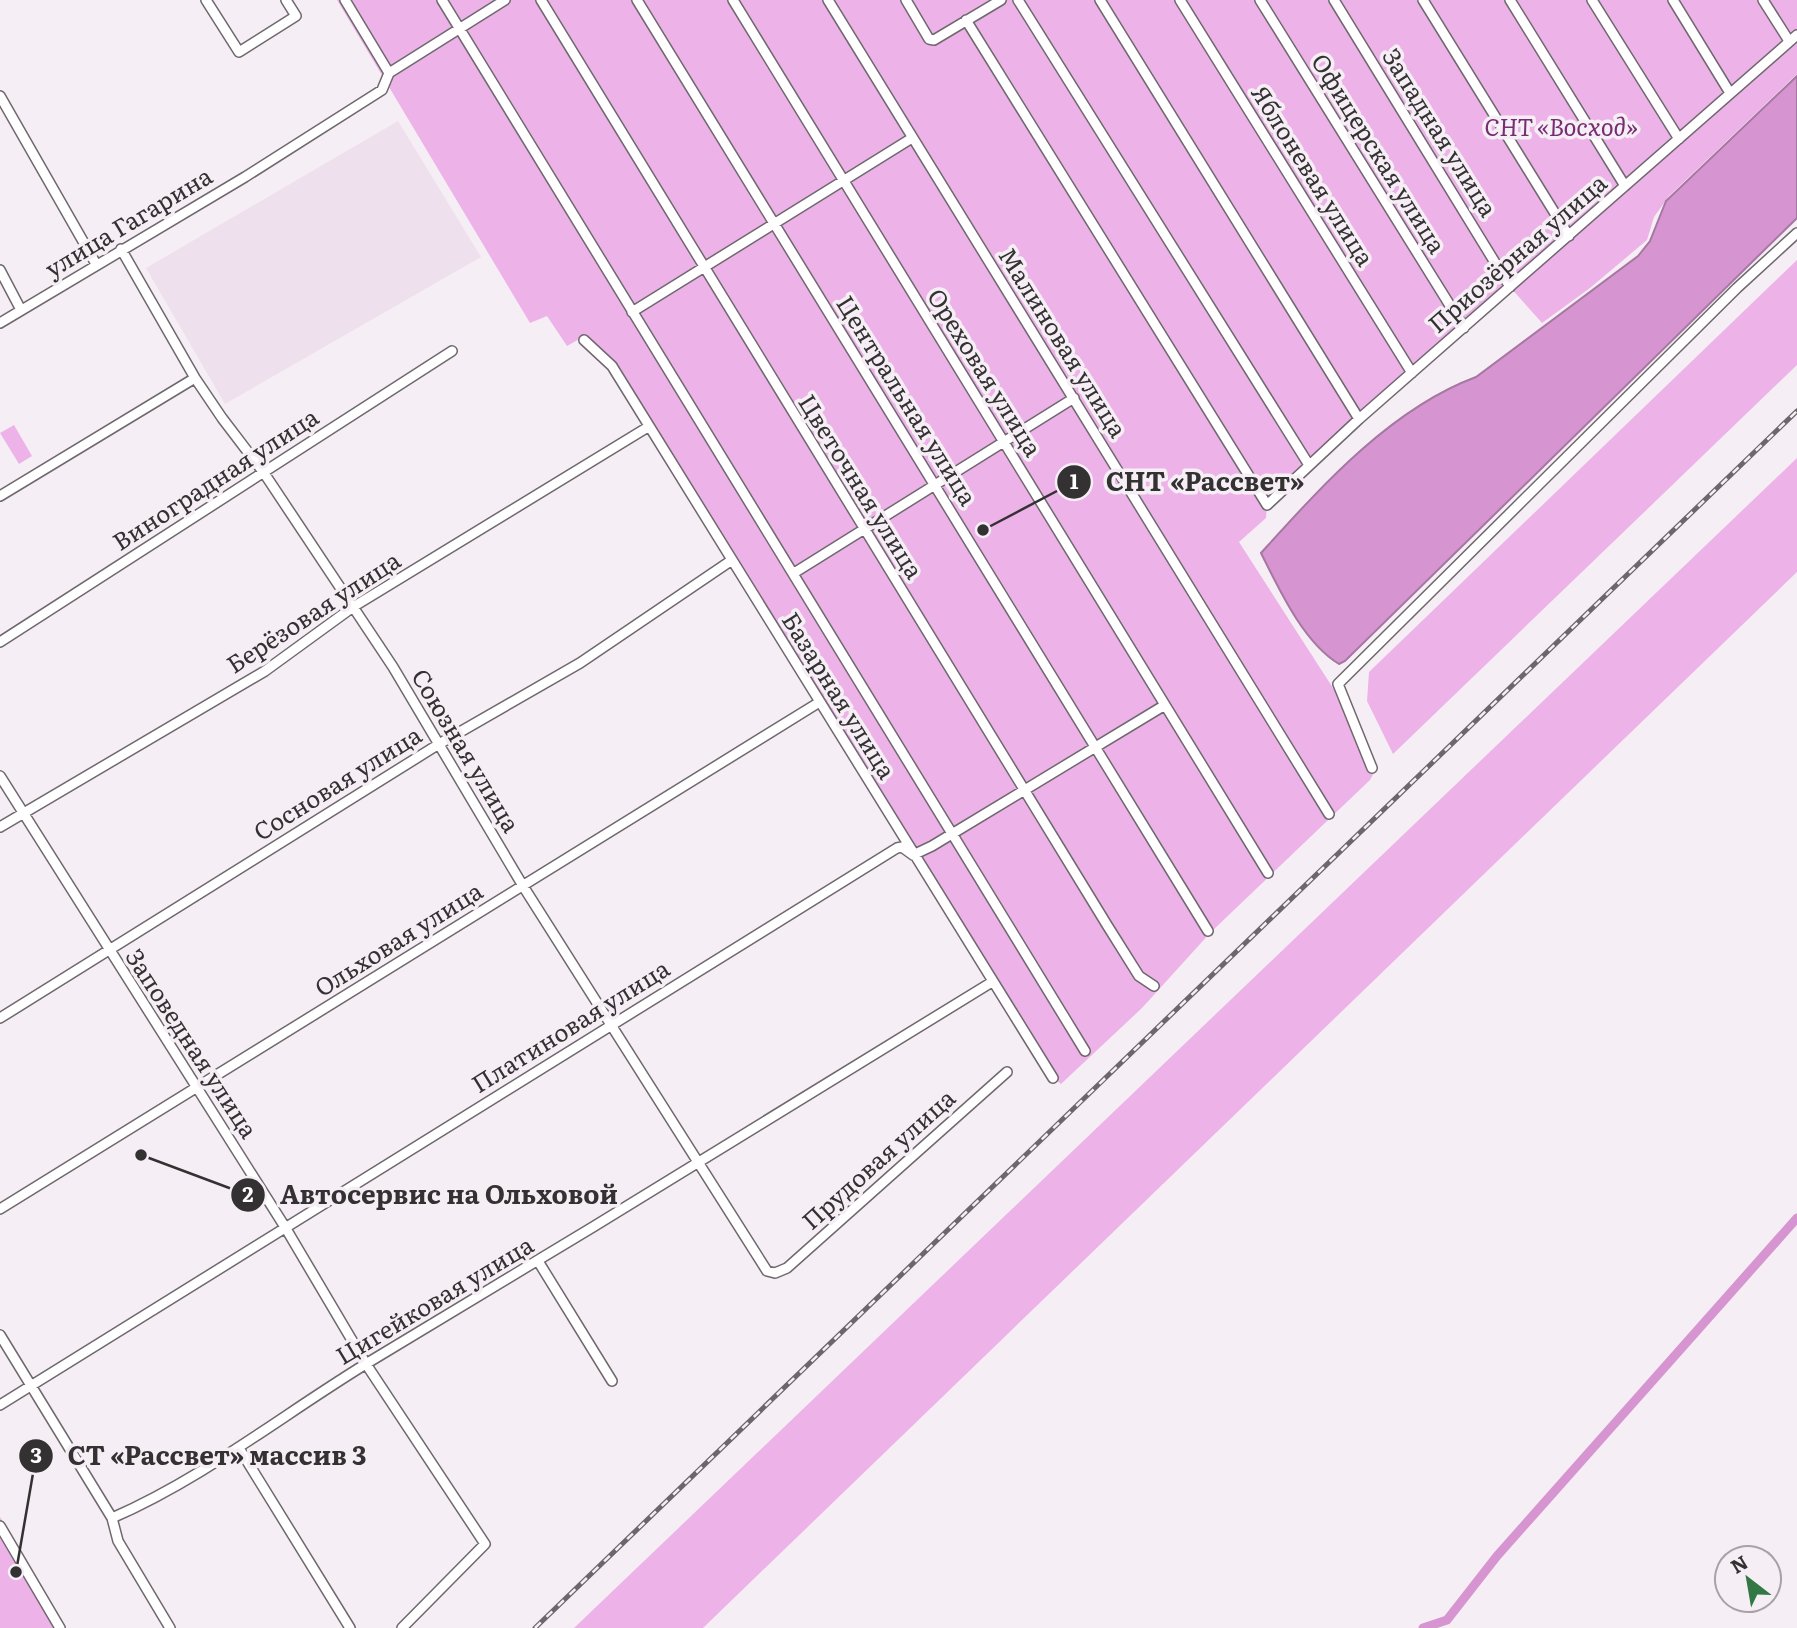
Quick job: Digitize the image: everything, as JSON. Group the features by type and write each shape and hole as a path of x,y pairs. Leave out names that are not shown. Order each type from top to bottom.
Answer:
{"street":[{"path":"206,0 239,52 296,16 286,0"},
{"path":"345,0 389,73 505,0"},
{"path":"442,0 1085,1051"},
{"name":"Цветочная улица","path":"541,0 1139,976 1154,986"},
{"name":"Центральная улица","path":"637,0 1208,931"},
{"name":"Ореховая улица","path":"733,0 1268,873"},
{"name":"Малиновая улица","path":"828,0 1329,814"},
{"path":"906,0 929,39 940,37 997,1"},
{"path":"1018,0 1309,465"},
{"path":"1100,0 1359,419"},
{"name":"Яблоневая улица","path":"1180,0 1412,373"},
{"name":"Офицерская улица","path":"1260,0 1464,328"},
{"name":"Западная улица","path":"1334,0 1510,287"},
{"path":"1423,0 1569,236"},
{"path":"1510,0 1625,186"},
{"path":"1592,0 1679,139"},
{"path":"1673,0 1730,93"},
{"path":"1763,0 1793,38"},
{"name":"Приозёрная улица","path":"966,20 1267,505 1359,419 1793,38"},
{"name":"улица Гагарина","path":"0,323 382,90 389,73"},
{"path":"0,96 96,264"},
{"path":"632,312 912,138"},
{"path":"1372,768 1338,684 1737,288 1797,233"},
{"name":"Союзная улица","path":"121,248 195,378 264,473 354,607 523,886 613,1024 698,1164 767,1271 775,1273"},
{"path":"1,276 21,310"},
{"name":"Базарная улица","path":"584,340 612,366 818,703 1053,1078"},
{"name":"Виноградная улица","path":"0,642 452,351"},
{"path":"0,496 195,378"},
{"path":"793,573 1074,398"},
{"name":"Берёзовая улица","path":"0,827 265,671 354,607 648,427"},
{"name":"Сосновая улица","path":"0,1018 439,744 580,663 732,560"},
{"name":"Ольховая улица","path":"0,1209 818,703"},
{"name":"Платиновая улица","path":"0,1405 897,848 913,855 953,835 1165,705"},
{"name":"Заповедная улица","path":"0,776 285,1227 366,1364 485,1545 402,1628"},
{"name":"Цигейковая улица","path":"112,1518 239,1448 366,1364 698,1164 992,982"},
{"name":"Прудовая улица","path":"775,1273 787,1268 1007,1072"},
{"path":"537,1261 612,1381"},
{"path":"0,1335 112,1518 118,1541 170,1628"},
{"path":"239,1448 350,1628"},
{"path":"0,1525 60,1628"}],"shaded area":[{"path":"1797,76 1797,218 1345,661 1339,664 1326,654 1293,614 1261,553 1333,477 1386,429 1445,391 1476,377 1638,256 1650,241 1666,201"},
{"path":"398,121 481,257 225,404 146,268"}],"green space":[{"name":"СНТ «Восход»","path":"337,0 1797,0 1797,74 1669,196 1654,217 1647,240 1590,288 1542,323 1510,287 1267,505 1266,518 1239,542 1362,733 1375,771 1370,780 1211,932 1142,1008 1061,1084 1053,1078 612,366 583,337 567,346 547,316 530,323"},
{"path":"1797,260 1797,365 1393,754 1367,701 1369,672"},
{"path":"14,425 32,456 19,464 0,433"},
{"path":"1797,458 1797,572 703,1628 574,1628"},
{"path":"0,1517 66,1628 0,1628"}],"waterway":[{"path":"1423,1628 1447,1620 1497,1556 1797,1218"}],"railway":[{"path":"535,1628 1797,411"}],"place":[{"name":"СНТ «Рассвет»","path":"983,530"},
{"name":"Автосервис на Ольховой","path":"141,1155"},
{"name":"СТ «Рассвет» массив 3","path":"16,1572"}]}
